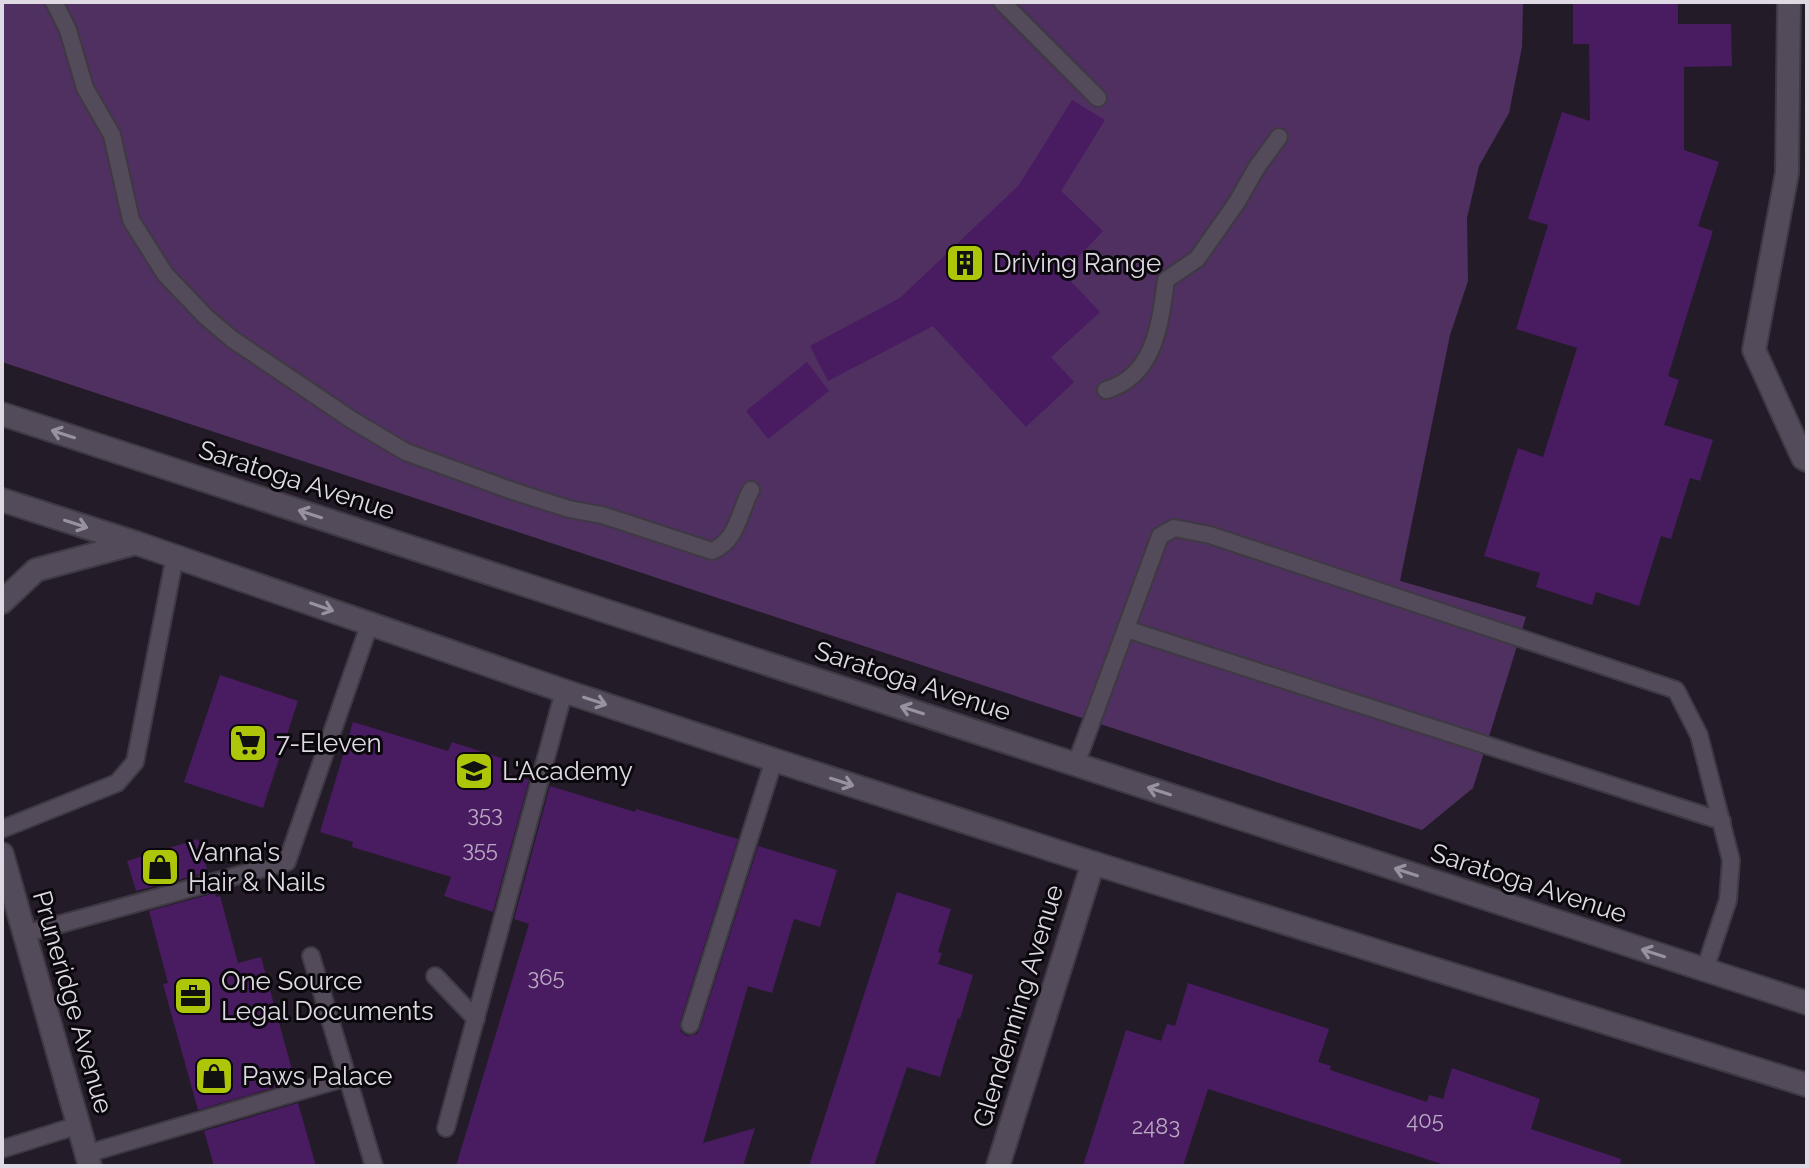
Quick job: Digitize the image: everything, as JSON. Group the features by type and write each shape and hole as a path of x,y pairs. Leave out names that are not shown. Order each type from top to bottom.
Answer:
{"main road":[{"path":"1789,2 1787,173 1754,350 1803,458 1807,460"},
{"name":"Saratoga Avenue","path":"2,414 1807,1003"},
{"path":"2,500 774,760 1093,863 1807,1085"},
{"path":"2,602 36,570 136,543"},
{"name":"Pruneridge Avenue","path":"2,856 88,1160"},
{"name":"Glendenning Avenue","path":"998,1166 1093,863"}],"lane":[{"path":"54,2 68,30 85,88 112,135 131,220 165,274 232,339 261,361 406,452 510,490 695,543 712,551 723,546 733,535 751,490"},
{"path":"1002,2 1098,98"},
{"path":"1106,390 1123,385 1149,353 1158,334 1166,280 1197,259 1279,137"},
{"path":"1076,764 1160,536 1174,528 1210,535 1676,690 1699,735 1731,860 1728,900 1705,969"},
{"path":"2,829 117,783 135,762 175,556"},
{"path":"24,934 287,862 370,623"},
{"path":"1126,629 1722,821"},
{"path":"446,1128 564,691"},
{"path":"690,1025 774,760"},
{"path":"311,956 374,1166"},
{"path":"435,976 476,1019"},
{"path":"88,1160 348,1077"},
{"path":"2,1149 79,1125"}],"shaded area":[{"path":"2,2 1523,2 1522,47 1509,113 1479,166 1467,218 1468,281 1450,335 1400,581 1526,617 1473,788 1422,830 2,362"}],"building":[{"path":"1573,2 1678,2 1678,24 1731,24 1732,66 1684,67 1684,150 1719,162 1698,226 1713,231 1668,376 1679,380 1664,425 1713,440 1700,481 1690,478 1671,539 1661,536 1639,606 1596,592 1592,605 1536,587 1540,573 1484,556 1518,448 1543,457 1577,348 1516,329 1548,225 1528,219 1562,112 1590,121 1589,44 1573,44"},
{"path":"1072,100 1105,120 1061,191 1103,231 1063,273 1100,312 1051,357 1074,382 1026,427 933,326 828,381 810,346 900,298 1019,185"},
{"path":"807,362 829,391 768,439 746,411"},
{"path":"220,675 298,701 263,808 184,782"},
{"path":"353,722 448,751 452,742 504,759 500,771 529,780 493,912 444,896 451,877 352,847 353,842 320,832"},
{"path":"550,786 738,839 680,1022 681,1032 687,1036 697,1034 700,1028 758,846 837,870 820,927 794,919 772,993 748,986 703,1143 755,1128 743,1166 456,1166 529,924 514,919"},
{"path":"198,839 208,872 136,891 127,861"},
{"path":"897,892 951,909 938,952 942,953 938,964 973,975 960,1019 940,1077 907,1067 874,1166 809,1166"},
{"path":"215,893 216,897 220,896 238,963 261,957 294,1077 293,1082 198,1110 163,984 168,983 149,911"},
{"path":"1188,983 1329,1029 1318,1062 1331,1066 1330,1070 1427,1102 1429,1095 1443,1099 1452,1068 1540,1099 1531,1129 1621,1159 1620,1166 1448,1166 1208,1089 1183,1166 1083,1166 1126,1030 1161,1041 1167,1024 1175,1026"},
{"path":"298,1103 316,1166 214,1166 204,1131"}],"place":[{"name":"Driving Range","path":"965,263"},
{"name":"7-Eleven","path":"248,743"},
{"name":"L'Academy","path":"474,771"},
{"name":"Vanna's Hair & Nails","path":"160,867"},
{"name":"One Source Legal Documents","path":"193,996"},
{"name":"Paws Palace","path":"214,1076"}]}
